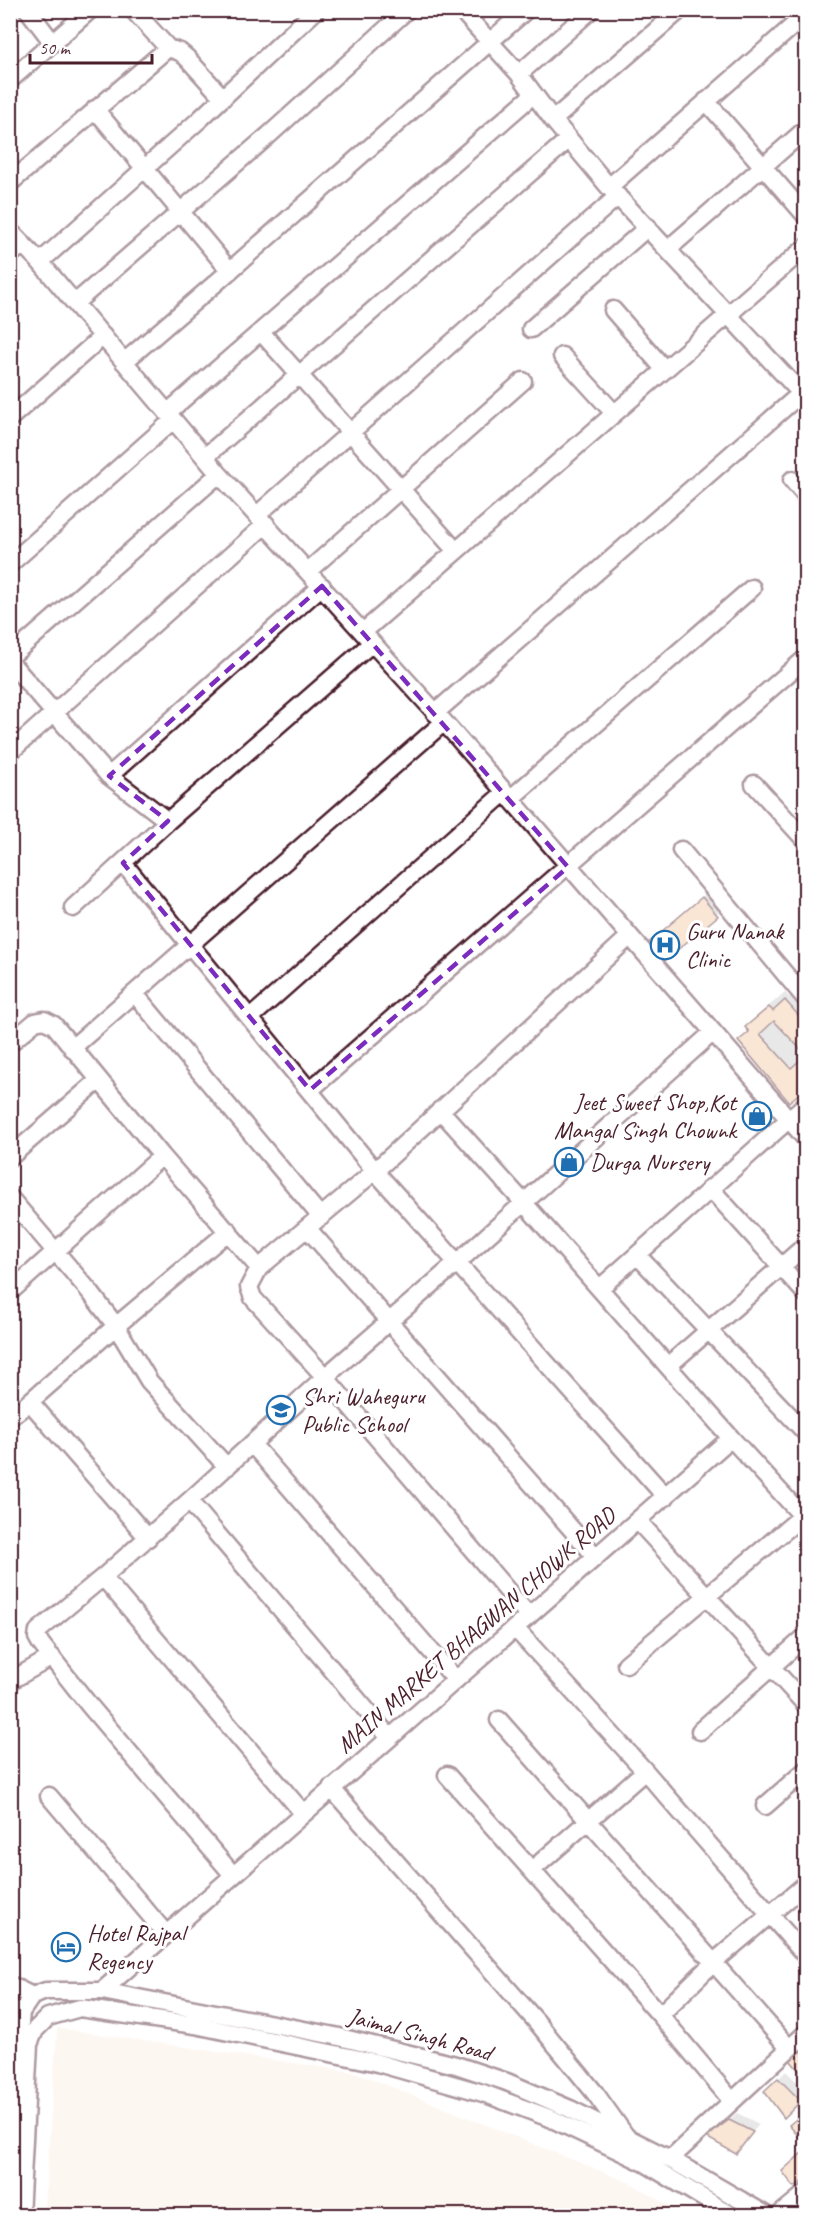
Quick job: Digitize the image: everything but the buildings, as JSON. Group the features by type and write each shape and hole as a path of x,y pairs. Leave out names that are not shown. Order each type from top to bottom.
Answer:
{"street":[{"path":"28,10 53,43"},
{"path":"10,80 90,10"},
{"path":"40,262 223,98 316,10"},
{"path":"75,303 407,10"},
{"path":"72,1048 191,945 803,391 613,191 553,120 519,74 461,10"},
{"path":"124,362 525,10"},
{"path":"519,74 591,10"},
{"path":"553,120 680,10"},
{"path":"141,13 168,48 180,52 187,58 223,98"},
{"path":"10,752 613,191 706,101 794,25"},
{"path":"10,183 168,48"},
{"path":"10,564 261,332 534,94"},
{"path":"706,101 806,216"},
{"path":"95,109 230,271"},
{"path":"668,249 806,129"},
{"path":"206,458 569,139"},
{"path":"531,329 648,227"},
{"path":"10,231 17,249 40,262 219,474 440,718 787,1120 806,1139"},
{"path":"73,908 368,637 456,551 806,247"},
{"path":"613,310 665,370"},
{"path":"261,332 456,551"},
{"path":"10,418 103,336"},
{"path":"562,356 614,413"},
{"path":"308,571 523,381"},
{"path":"10,657 219,474"},
{"path":"792,480 806,496"},
{"path":"109,776 322,586"},
{"path":"250,1018 752,588"},
{"path":"310,1090 806,658"},
{"path":"10,662 109,776 168,821"},
{"path":"754,784 806,841"},
{"path":"681,850 806,999"},
{"path":"123,863 375,1171 666,1497"},
{"path":"529,1616 325,1377 253,1298 249,1287 259,1268 375,1171 630,937"},
{"path":"135,994 321,1217"},
{"path":"10,1043 34,1022 44,1020 54,1024 162,1156 259,1268"},
{"path":"233,1875 88,1705 37,1637 38,1631 148,1538 325,1377 458,1262 712,1033"},
{"path":"10,1157 99,1080"},
{"path":"600,1288 806,1104"},
{"path":"440,1110 731,1438 804,1516 706,1595 626,1664"},
{"path":"10,1292 162,1156"},
{"path":"710,1188 806,1294"},
{"path":"10,1198 116,1326 149,1381 227,1467"},
{"path":"308,1228 596,1557"},
{"path":"10,1417 229,1231"},
{"path":"668,1366 806,1245"},
{"path":"637,1255 806,1433"},
{"path":"30,1402 148,1538"},
{"name":"MAIN MARKET BHAGWAN CHOWK ROAD","path":"102,1991 731,1438"},
{"path":"252,1444 456,1680"},
{"path":"189,1501 390,1738"},
{"path":"638,1521 806,1706"},
{"path":"103,1577 303,1813"},
{"path":"515,1628 645,1771 806,1956"},
{"path":"700,1731 806,1636"},
{"path":"10,1682 52,1657"},
{"path":"498,1720 789,2048"},
{"path":"765,1806 806,1770"},
{"path":"532,1870 645,1771"},
{"path":"447,1775 660,2015 732,2102"},
{"path":"331,1788 570,2062 626,2137"},
{"path":"49,1796 166,1934"},
{"path":"660,2015 714,1962 806,1884"},
{"path":"10,1985 32,1996 21,2012 10,2136"},
{"name":"Jaimal Singh Road","path":"32,1996 46,1991 102,1991 335,2036 456,2065 570,2109 670,2158 768,2216"},
{"path":"20,2216 29,2044 35,2030 48,2017 80,2008 195,2025 374,2062 483,2093 552,2120 645,2163 733,2216"},
{"path":"670,2158 806,2033"},
{"path":"778,2216 806,2193"}],"highlighted area":[{"path":"322,586 568,867 310,1090 123,863 168,821 109,776"}],"shaded area":[{"path":"57,2028 355,2072 631,2183 684,2215 44,2215"}],"place":[{"name":"Guru Nanak Clinic","path":"665,945"},
{"name":"Jeet Sweet Shop,Kot Mangal Singh Chownk","path":"757,1116"},
{"name":"Durga Nursery","path":"569,1162"},
{"name":"Shri Waheguru Public School","path":"281,1410"},
{"name":"Hotel Rajpal Regency","path":"66,1947"}]}
